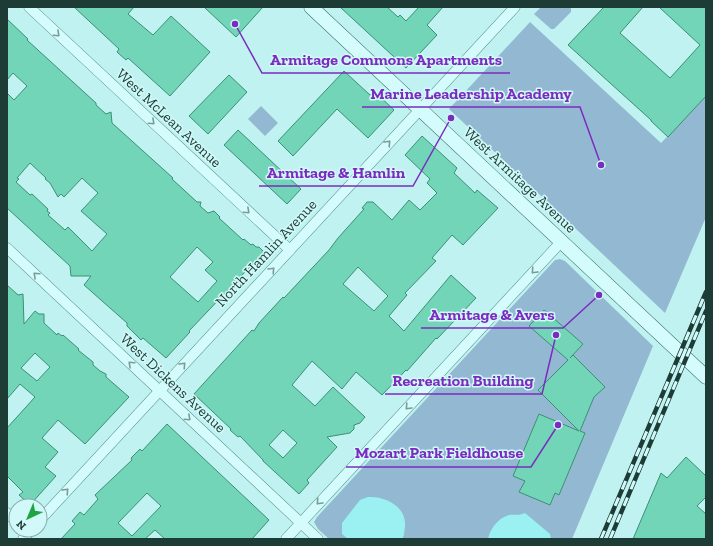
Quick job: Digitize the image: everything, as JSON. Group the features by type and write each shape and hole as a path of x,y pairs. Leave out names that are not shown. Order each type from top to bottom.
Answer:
{"main road":[{"name":"West Armitage Avenue","path":"311,7 706,377"}],"street":[{"name":"West McLean Avenue","path":"29,7 290,250"},
{"name":"North Hamlin Avenue","path":"48,511 515,7"},
{"path":"286,539 561,242"},
{"name":"West Dickens Avenue","path":"7,248 318,539"}],"shaded area":[{"path":"541,7 571,7 571,12 554,29 551,29 534,14"},
{"path":"530,22 661,143 706,96 706,217 665,313 449,109"},
{"path":"261,106 278,123 265,136 248,119"},
{"path":"560,259 565,261 653,346 572,539 329,539 318,529 314,522 317,517 555,260"}],"sand":[{"path":"368,497 382,498 399,508 405,520 404,536 402,539 348,539 342,534 342,523 360,500"},
{"path":"525,513 550,534 551,539 488,539 491,531 498,521 505,516"}],"building":[{"path":"74,7 134,7 128,14 153,35 171,16 210,52 170,96 128,58 126,60 117,52 119,49"},
{"path":"204,7 263,7 236,37"},
{"path":"340,7 387,7 398,17 400,15 406,21 419,7 443,7 427,25 437,35 406,68"},
{"path":"604,7 643,7 620,33 670,78 700,45 659,7 706,7 706,96 668,137 568,45"},
{"path":"7,19 28,39 27,40 106,114 111,112 112,123 173,178 172,179 197,202 201,202 200,206 208,213 214,211 220,217 219,218 243,240 244,239 251,245 253,244 256,247 259,247 264,252 189,331 190,332 166,358 143,338 141,340 127,326 127,323 84,285 91,276 71,276 70,266 7,208 7,93 14,100 27,86 13,73 7,80","holes":["30,163 46,178 45,179 50,183 58,197 61,194 64,197 82,178 98,193 81,211 107,234 92,251 68,227 65,230 48,215 50,213 47,211 48,209 16,182 19,179 17,178","197,247 213,262 205,270 217,281 198,302 170,277"]},
{"path":"344,71 370,95 374,91 394,110 368,138 337,109 293,156 278,141"},
{"path":"229,75 247,92 208,134 189,116"},
{"path":"238,130 301,189 287,204 224,145"},
{"path":"422,136 457,168 454,173 475,193 477,190 498,208 463,245 452,235 432,258 436,261 405,293 407,295 389,316 404,331 451,275 476,298 437,339 436,338 407,371 406,370 382,395 356,372 342,389 312,361 292,385 315,406 333,387 365,417 360,423 354,425 354,429 350,433 327,437 337,447 307,480 309,483 299,494 263,461 240,436 238,437 230,430 231,429 194,394 252,330 254,331 259,323 283,297 284,298 329,250 364,209 362,208 367,202 373,202 392,220 409,200 420,210 437,193 427,183 430,179 405,155","holes":["358,267 388,296 374,311 343,284","283,430 297,443 283,458 269,445"]},
{"path":"7,285 18,295 23,294 24,324 35,311 39,314 44,314 44,323 57,335 58,333 62,336 63,335 93,362 93,365 106,374 106,377 129,397 85,444 58,420 42,438 58,452 45,467 56,476 36,498 22,498 19,495 23,492 7,476 7,428 35,397 20,384 7,399","holes":["35,353 50,367 37,381 21,368"]},
{"path":"544,310 583,344 570,358 573,355 605,387 594,397 580,431 585,433 559,495 555,493 550,505 519,492 525,481 513,476 539,414 579,431 538,390 568,360 529,326"},
{"path":"167,424 269,520 252,539 165,539 155,530 145,539 61,539 75,524 72,521 80,512 84,515 98,499 95,495 132,460 131,458 140,449 142,451","holes":["147,493 161,506 132,536 118,523"]},
{"path":"686,457 706,476 706,497 697,506 706,514 706,539 633,539 661,473 667,478"}],"railway":[{"path":"601,539 706,292"},
{"path":"610,539 706,311"}],"place":[{"name":"Armitage Commons Apartments","path":"235,24"},
{"name":"Armitage & Hamlin","path":"451,118"},
{"name":"Marine Leadership Academy","path":"601,165"},
{"name":"Armitage & Avers","path":"599,295"},
{"name":"Recreation Building","path":"556,335"},
{"name":"Mozart Park Fieldhouse","path":"558,425"}]}
